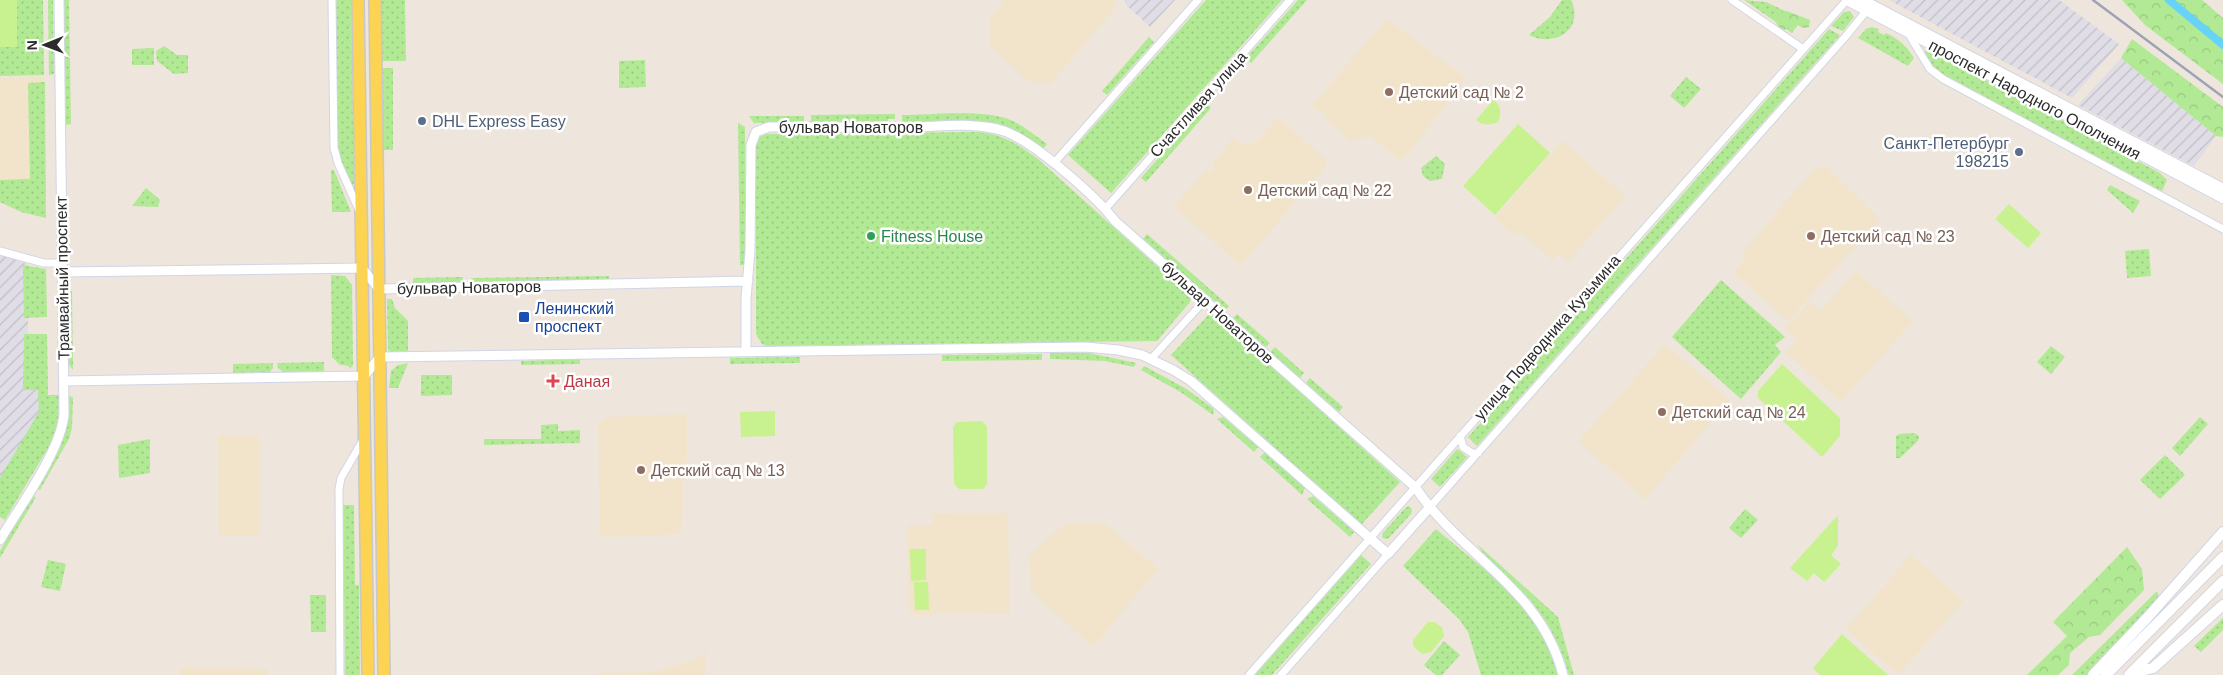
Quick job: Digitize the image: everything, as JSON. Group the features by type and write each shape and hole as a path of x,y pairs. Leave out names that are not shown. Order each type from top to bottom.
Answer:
{"main road":[{"path":"358,0 368,675"},
{"path":"375,0 384,675"},
{"name":"проспект Народного Ополчения","path":"1847,0 1866,5 2223,189"},
{"name":"проспект Народного Ополчения","path":"1866,5 1908,32 2223,198"},
{"path":"363,290 379,289"},
{"path":"364,357 380,357"},
{"path":"2093,675 2147,618 2223,532"},
{"path":"2106,675 2223,556"},
{"path":"2130,674 2223,581"},
{"path":"2130,674 2154,668 2223,604"}],"street":[{"name":"Трамвайный проспект","path":"0,540 60,436 64,415 58,0"},
{"path":"332,0 335,156 362,216"},
{"path":"1054,162 1198,0"},
{"name":"Счастливая улица","path":"1106,208 1290,0"},
{"path":"1732,0 1803,49"},
{"name":"улица Подводника Кузьмина","path":"1249,675 1847,0"},
{"name":"улица Подводника Кузьмина","path":"1280,675 1478,453 1866,5"},
{"path":"1908,32 1930,69 1943,79 2223,229"},
{"name":"бульвар Новаторов","path":"362,268 379,289 748,281 751,145 752,138 761,129 978,126 1003,131 1017,136 1054,162 1106,208 1115,221 1415,487 1429,508 1440,520 1533,610 1554,647 1564,675"},
{"path":"0,251 44,263 62,263"},
{"path":"62,272 362,268"},
{"path":"746,351 748,281"},
{"path":"1152,359 1205,300"},
{"path":"64,381 364,376 380,357 1086,347 1118,350 1152,359 1174,370 1207,394 1388,554"},
{"path":"340,675 339,489 344,471 365,436"},
{"path":"1460,436 1463,447 1472,453 1478,453"}],"shaded area":[{"path":"1004,0 1116,0 1115,8 1051,83 1029,82 990,46 990,18"},
{"path":"1125,0 1175,0 1150,27 1125,4"},
{"path":"1889,0 2059,0 2119,44 2072,98"},
{"name":"Детский сад № 2","path":"1387,19 1466,78 1405,158 1398,159 1370,136 1350,141 1323,116 1325,113 1320,109 1318,112 1311,106"},
{"path":"2121,58 2216,136 2194,166 2078,105"},
{"path":"44,76 46,218 21,212 0,202 0,77"},
{"name":"Детский сад № 22","path":"1278,117 1326,160 1325,167 1241,266 1174,207 1205,171 1211,172 1214,168 1213,163 1234,137 1243,145 1257,141"},
{"path":"1562,141 1626,196 1568,262 1558,253 1553,261 1523,234 1511,233 1495,218"},
{"name":"Детский сад № 23","path":"1825,166 1880,219 1788,321 1733,273 1747,257 1743,252 1781,207 1815,168"},
{"path":"0,254 27,264 29,386 42,387 42,414 0,486"},
{"path":"1856,271 1913,321 1841,402 1786,352 1797,340 1784,329 1810,301 1821,311"},
{"name":"Детский сад № 24","path":"1665,344 1730,400 1645,499 1578,442"},
{"name":"Детский сад № 13","path":"684,414 687,416 687,459 683,464 681,534 600,537 598,424 608,417"},
{"path":"218,435 259,435 260,535 219,536"},
{"path":"1008,513 1010,614 932,613 932,615 916,615 916,613 909,613 907,525 932,525 932,514"},
{"path":"1104,523 1158,569 1093,647 1031,591 1029,555 1065,524"},
{"path":"1911,555 1964,601 1898,675 1846,629"},
{"path":"706,651 706,675 597,675 597,673 654,672 694,660"},
{"path":"180,668 268,669 268,675 180,675"}],"green space":[{"path":"0,0 43,0 44,75 0,76"},
{"path":"0,0 17,0 17,47 0,47"},
{"path":"48,0 53,0 54,74 49,75"},
{"path":"64,0 69,0 71,124 66,125"},
{"path":"336,0 351,0 354,184 351,186 341,162 338,148"},
{"path":"381,0 405,0 406,61 382,61"},
{"path":"1206,0 1282,0 1111,193 1068,155"},
{"path":"1298,0 1307,0 1251,63 1246,58"},
{"path":"1562,0 1571,0 1574,20 1571,27 1565,33 1549,39 1529,35 1550,17"},
{"path":"1744,0 1766,2 1802,19 1792,33"},
{"path":"2122,0 2202,0 2223,18 2223,84 2145,25"},
{"path":"1787,11 1810,20 1809,27 1803,28 1795,24 1784,30 1778,26 1775,20 1777,14"},
{"path":"1850,11 1854,17 1843,31 1831,26 1844,12"},
{"path":"1872,27 1879,29 1878,32 1884,35 1886,33 1890,35 1905,46 1914,58 1908,66 1858,38 1866,29"},
{"path":"1829,29 1840,35 1477,446 1468,437"},
{"path":"1149,37 1154,42 1107,95 1102,91"},
{"path":"2132,39 2223,107 2223,137 2216,136 2121,58"},
{"path":"164,46 177,55 188,55 188,73 174,74 157,61 156,51"},
{"path":"154,48 154,65 132,65 132,49"},
{"path":"1926,48 2160,173 2167,180 2162,191 1943,75 1933,67 1925,53"},
{"path":"645,60 646,87 619,88 619,61"},
{"path":"382,68 393,68 393,150 383,150"},
{"path":"1686,77 1701,89 1684,108 1670,96"},
{"path":"45,82 46,218 21,212 0,202 0,180 30,179 28,83"},
{"path":"1494,99 1500,110 1498,122 1487,124 1476,120"},
{"path":"1206,103 1211,108 1146,182 1141,178"},
{"path":"970,113 997,116 1018,124 1047,144 1042,150 1018,133 992,122 902,122 902,115"},
{"path":"895,114 895,119 888,119 888,121 811,122 811,115"},
{"path":"749,116 804,116 804,122 754,123"},
{"path":"738,123 745,127 745,265 740,265"},
{"path":"1518,124 1550,153 1495,215 1463,186"},
{"path":"977,132 1002,137 1038,159 1191,297 1190,302 1157,341 767,346 762,344 756,334 756,138 767,134"},
{"path":"1436,156 1445,164 1442,179 1430,181 1423,176 1421,168"},
{"path":"331,170 334,170 351,212 332,212"},
{"path":"2110,185 2140,201 2133,213 2107,190"},
{"path":"146,188 160,200 158,207 132,206"},
{"path":"2009,204 2041,233 2028,248 1995,219"},
{"path":"1147,234 1229,306 1225,310 1143,239"},
{"path":"2149,249 2151,276 2127,278 2125,251"},
{"path":"23,265 46,269 47,317 24,318"},
{"path":"331,275 345,276 352,285 353,366 349,369 349,366 340,365 332,357"},
{"path":"609,276 609,281 471,283 471,278"},
{"path":"463,277 463,282 413,283 413,278"},
{"path":"1721,280 1785,337 1775,345 1781,352 1741,399 1672,337"},
{"path":"68,291 72,291 73,370 69,365"},
{"path":"387,299 392,299 395,308 408,321 408,351 390,352 388,349"},
{"path":"1211,312 1400,482 1361,525 1171,355"},
{"path":"1237,314 1270,343 1266,347 1233,318"},
{"path":"24,334 47,334 48,395 59,395 58,413 51,443 5,520 0,517 0,478 39,412 38,390 23,390"},
{"path":"2051,346 2065,357 2051,374 2037,362"},
{"path":"1275,347 1304,373 1300,378 1270,352"},
{"path":"1050,353 1089,353 1136,363 1134,367 1105,361 1050,359"},
{"path":"1042,354 1042,360 942,361 942,355"},
{"path":"800,357 800,363 730,364 730,358"},
{"path":"580,359 580,364 521,365 521,361"},
{"path":"324,362 324,371 283,372 278,368 277,363"},
{"path":"273,363 273,368 270,372 233,373 233,364"},
{"path":"408,363 398,388 389,388 391,371 398,365"},
{"path":"1782,364 1840,418 1840,436 1822,457 1758,398 1758,391"},
{"path":"1144,366 1185,388 1214,409 1213,415 1182,393 1141,370"},
{"path":"421,375 452,375 452,395 421,396"},
{"path":"1310,378 1343,407 1339,412 1306,383"},
{"path":"69,396 73,397 72,428 69,439 40,490 37,488 65,435 69,411"},
{"path":"775,411 775,436 741,437 740,412"},
{"path":"1223,417 1258,447 1254,452 1217,419"},
{"path":"2200,417 2208,424 2180,456 2172,448"},
{"path":"982,421 987,426 987,484 983,489 959,489 954,484 953,427 957,422"},
{"path":"558,424 558,431 580,430 580,443 484,445 484,439 541,439 541,425"},
{"path":"1914,433 1919,436 1918,441 1900,458 1896,458 1896,436"},
{"path":"150,439 150,473 119,478 118,445"},
{"path":"1457,449 1467,457 1440,487 1431,479"},
{"path":"1265,452 1305,488 1302,495 1260,457"},
{"path":"2165,455 2185,475 2160,499 2140,480"},
{"path":"32,496 36,497 0,558 0,551"},
{"path":"1313,496 1354,532 1350,537 1307,499"},
{"path":"343,505 354,505 355,585 359,585 360,675 345,675"},
{"path":"1409,506 1412,509 1411,514 1389,538 1385,539 1382,537 1383,533"},
{"path":"1745,509 1758,520 1741,538 1729,528"},
{"path":"1838,515 1838,546 1831,555 1841,564 1824,582 1814,573 1807,581 1790,568"},
{"path":"1436,529 1493,577 1520,603 1544,637 1558,675 1481,675 1468,632 1459,619 1403,566"},
{"path":"1477,544 1558,617 1574,675 1569,675 1557,642 1540,612 1525,594 1488,559"},
{"path":"2127,547 2142,569 2144,590 2100,635 2089,637 2070,653 2069,665 2058,675 2027,675 2067,636 2053,622"},
{"path":"910,549 926,549 926,580 911,581"},
{"path":"1361,555 1371,564 1272,675 1255,675"},
{"path":"48,560 66,564 60,591 41,587"},
{"path":"914,582 928,582 929,610 915,610"},
{"path":"2157,591 2159,597 2088,675 2072,675"},
{"path":"310,595 326,595 326,632 311,632"},
{"path":"2223,618 2223,630 2201,652 2194,646"},
{"path":"1428,622 1434,622 1442,627 1444,636 1431,652 1422,654 1413,646 1413,640"},
{"path":"1842,634 1888,675 1820,675 1813,668"},
{"path":"1444,641 1460,655 1442,675 1436,675 1424,665"}],"waterway":[{"path":"2169,0 2223,45"}],"railway":[{"path":"2093,0 2223,97"}],"place":[{"name":"Детский сад № 2","path":"1389,92"},
{"name":"DHL Express Easy","path":"422,121"},
{"name":"Санкт-Петербург 198215","path":"2019,152"},
{"name":"Детский сад № 22","path":"1248,190"},
{"name":"Fitness House","path":"871,236"},
{"name":"Детский сад № 23","path":"1811,236"},
{"name":"Ленинский проспект","path":"524,317"},
{"name":"Даная","path":"553,381"},
{"name":"Детский сад № 24","path":"1662,412"},
{"name":"Детский сад № 13","path":"641,470"}]}
